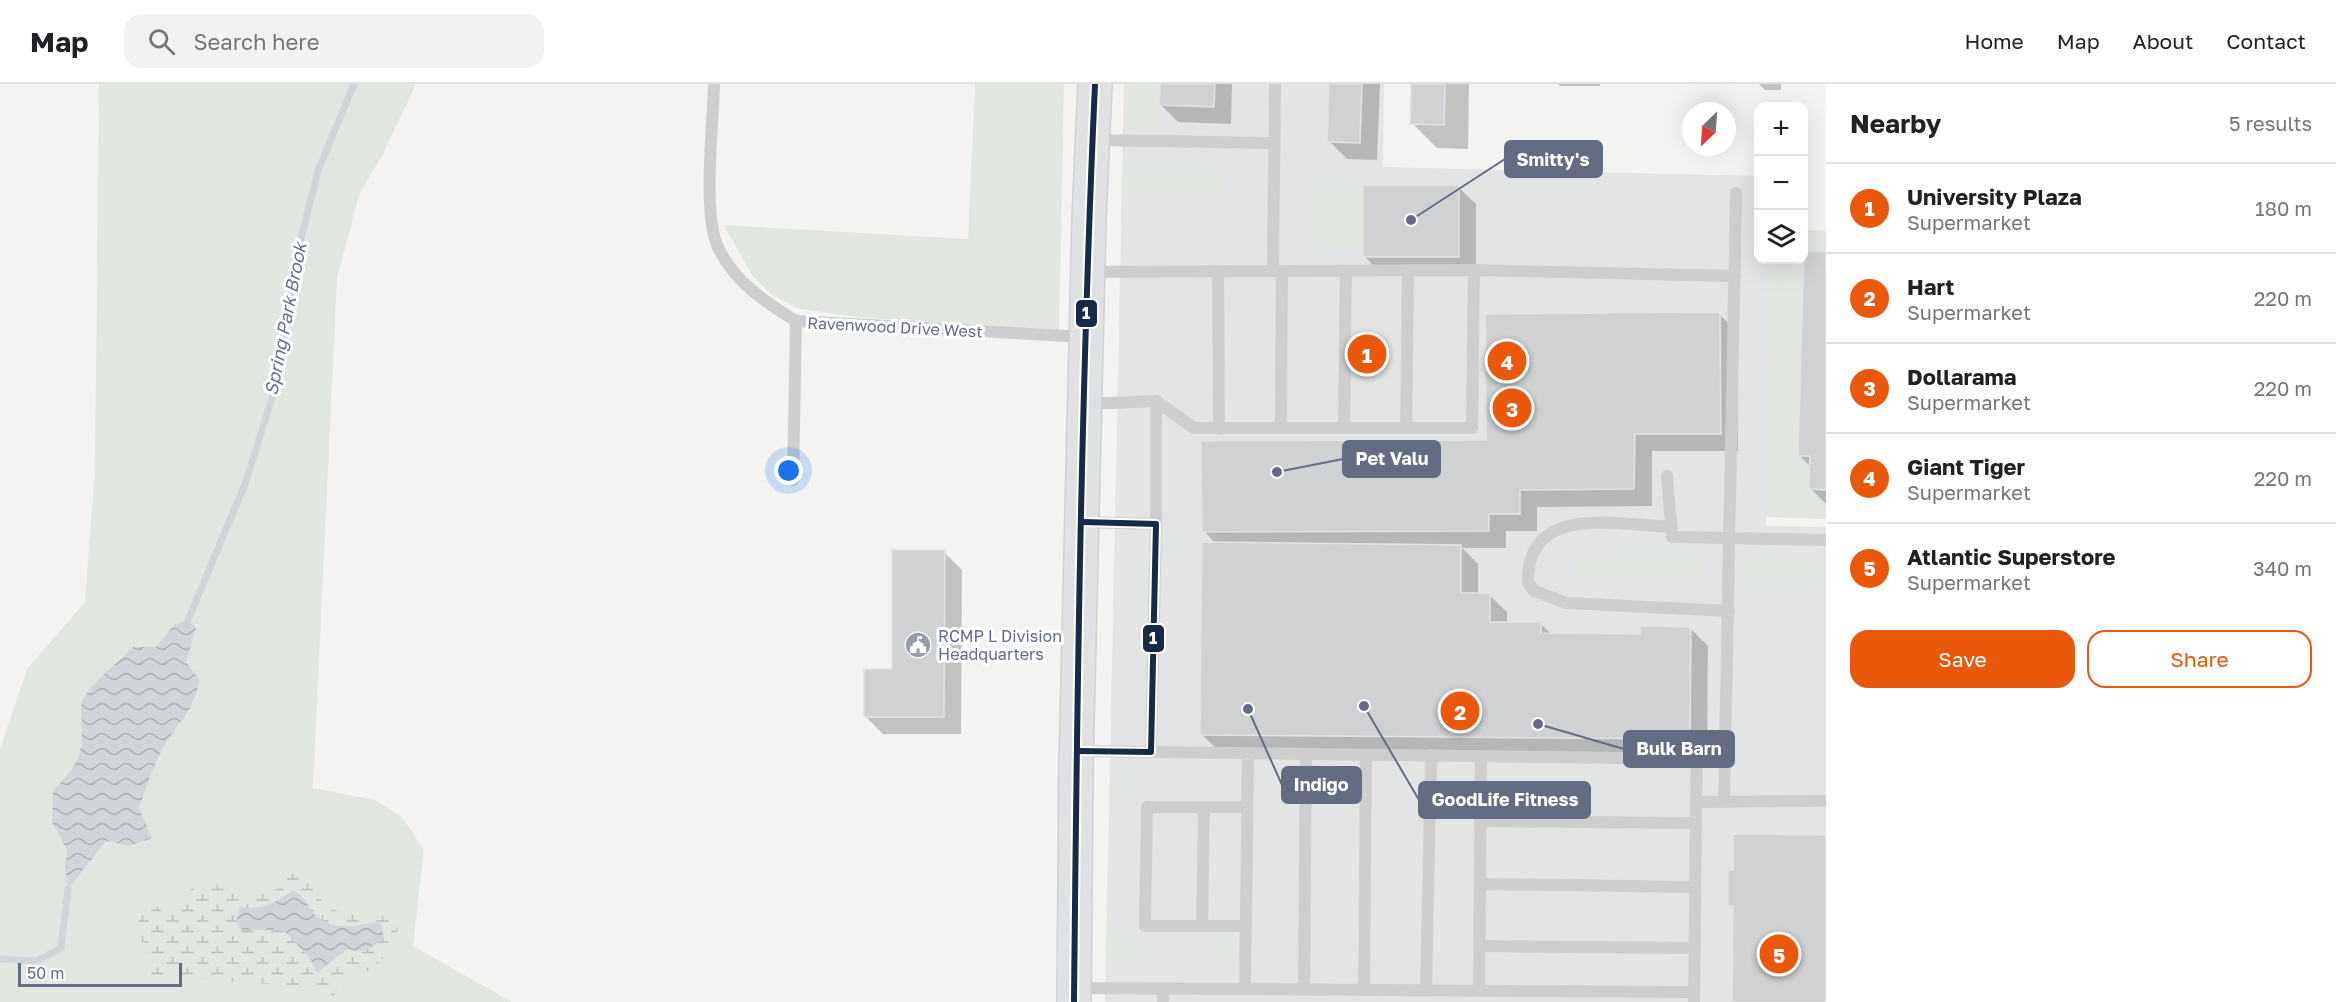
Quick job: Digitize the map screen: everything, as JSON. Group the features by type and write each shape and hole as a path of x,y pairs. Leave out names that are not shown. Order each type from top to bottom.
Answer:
{"main road":[{"path":"1074,995 1088,272 1095,84"}],"lane":[{"name":"Ravenwood Drive West","path":"714,84 710,214 717,245 748,287 761,299 796,321 1087,337"},
{"path":"1275,84 1281,428"},
{"path":"1093,140 1275,143"},
{"path":"1724,802 1731,538 1736,192"},
{"path":"1406,428 1408,270"},
{"path":"1088,272 1474,270 1735,276"},
{"path":"1085,404 1156,401 1194,429 1472,428 1474,270"},
{"path":"1218,271 1219,429"},
{"path":"1344,428 1346,271"},
{"path":"793,480 796,321"},
{"path":"1151,752 1156,401"},
{"path":"1667,476 1672,537 1826,540"},
{"path":"1083,522 1156,524"},
{"path":"1672,527 1573,523 1555,529 1540,538 1531,554 1528,582 1534,591 1567,603 1729,611"},
{"path":"1074,995 1163,989 1245,989 1304,990 1323,996 1364,990 1426,990 1694,997 1697,759 1077,751"},
{"path":"1245,989 1248,753"},
{"path":"1304,990 1306,754"},
{"path":"1364,990 1366,755"},
{"path":"1426,990 1431,756"},
{"path":"1479,991 1481,756"},
{"path":"1696,802 1826,801"},
{"path":"1246,926 1145,926 1145,914 1147,807 1248,807"},
{"path":"1202,926 1204,807"},
{"path":"1480,821 1696,823"},
{"path":"1480,884 1695,887"},
{"path":"1480,946 1694,948"},
{"path":"1163,989 1163,1002"}],"shaded area":[{"path":"1124,84 1384,84 1383,167 1754,176 1754,264 1770,264 1766,526 1826,527 1826,1002 1105,1002"}],"green space":[{"path":"99,84 416,84 383,154 360,193 337,278 313,788 375,800 401,816 424,850 413,946 512,1002 0,1002 0,749 27,669 85,602 95,468"},
{"path":"975,84 1064,84 1059,332 858,317 799,309 772,295 752,275 724,225 968,239"},
{"path":"1126,84 1160,84 1158,128 1125,127"},
{"path":"1124,166 1223,169 1223,194 1124,191"},
{"path":"1313,185 1363,185 1363,246 1313,246"},
{"path":"1808,230 1826,231 1826,519 1765,517 1768,264 1808,264"},
{"path":"1669,552 1693,556 1700,561 1700,574 1692,580 1575,577 1574,562 1594,558"},
{"path":"1745,556 1826,557 1826,586 1744,584"},
{"path":"1128,773 1128,794 1115,794 1114,934 1132,935 1133,956 1215,957 1215,940 1233,940 1235,951 1230,960 1221,963 1130,962 1116,958 1106,946 1110,779 1115,775"},
{"path":"292,874 303,874 321,900 338,912 390,916 398,929 379,963 365,972 342,978 332,1000 310,987 150,975 148,956 137,930 142,908 155,905 166,915 178,913 193,886 211,881 245,898 277,889"}],"water":[{"path":"188,620 196,628 186,662 199,679 194,700 162,750 139,808 152,838 129,846 106,841 68,889 65,867 67,850 52,822 53,791 72,768 79,755 82,737 82,702 97,681 133,647 156,647 174,625"},
{"path":"293,890 301,896 315,915 330,924 363,925 380,921 384,936 376,944 363,951 347,949 317,973 309,957 283,930 241,930 236,922 240,907 268,904 281,899"}],"building":[{"path":"1160,84 1215,84 1214,107 1159,105"},
{"path":"1329,84 1362,84 1360,143 1327,142"},
{"path":"1411,84 1445,84 1444,125 1410,124"},
{"path":"1363,185 1459,185 1459,257 1363,257"},
{"path":"1808,251 1826,252 1826,490 1809,489 1810,456 1798,456 1804,264 1808,264"},
{"path":"1720,312 1721,434 1635,434 1634,489 1520,490 1520,514 1489,514 1489,531 1202,532 1201,441 1486,440 1485,314"},
{"path":"1202,542 1461,545 1461,593 1490,593 1490,622 1541,622 1541,633 1640,634 1640,626 1691,627 1690,739 1200,735"},
{"name":"RCMP L Division Headquarters","path":"892,550 945,550 944,717 864,717 864,669 892,669"},
{"path":"1733,834 1826,835 1826,1002 1732,1002 1733,906 1728,905 1728,870 1733,870"}],"waterway":[{"name":"Spring Park Brook","path":"188,620 245,484 279,376 294,266 318,171 354,84"},
{"name":"Spring Park Brook","path":"0,959 36,961 61,948 68,889"}],"transit line":[{"name":"1","path":"1074,1002 1083,428 1095,84"},
{"name":"1","path":"1077,751 1151,752 1156,524 1083,522"}],"place":[{"name":"Smitty's","path":"1411,220"},
{"name":"University Plaza","path":"1367,354"},
{"name":"Giant Tiger","path":"1507,361"},
{"name":"Dollarama","path":"1512,408"},
{"name":"Pet Valu","path":"1277,472"},
{"name":"RCMP L Division Headquarters","path":"918,645"},
{"name":"GoodLife Fitness","path":"1364,706"},
{"name":"Indigo","path":"1248,709"},
{"name":"Hart","path":"1460,711"},
{"name":"Bulk Barn","path":"1538,724"},
{"name":"Atlantic Superstore","path":"1779,954"}]}
